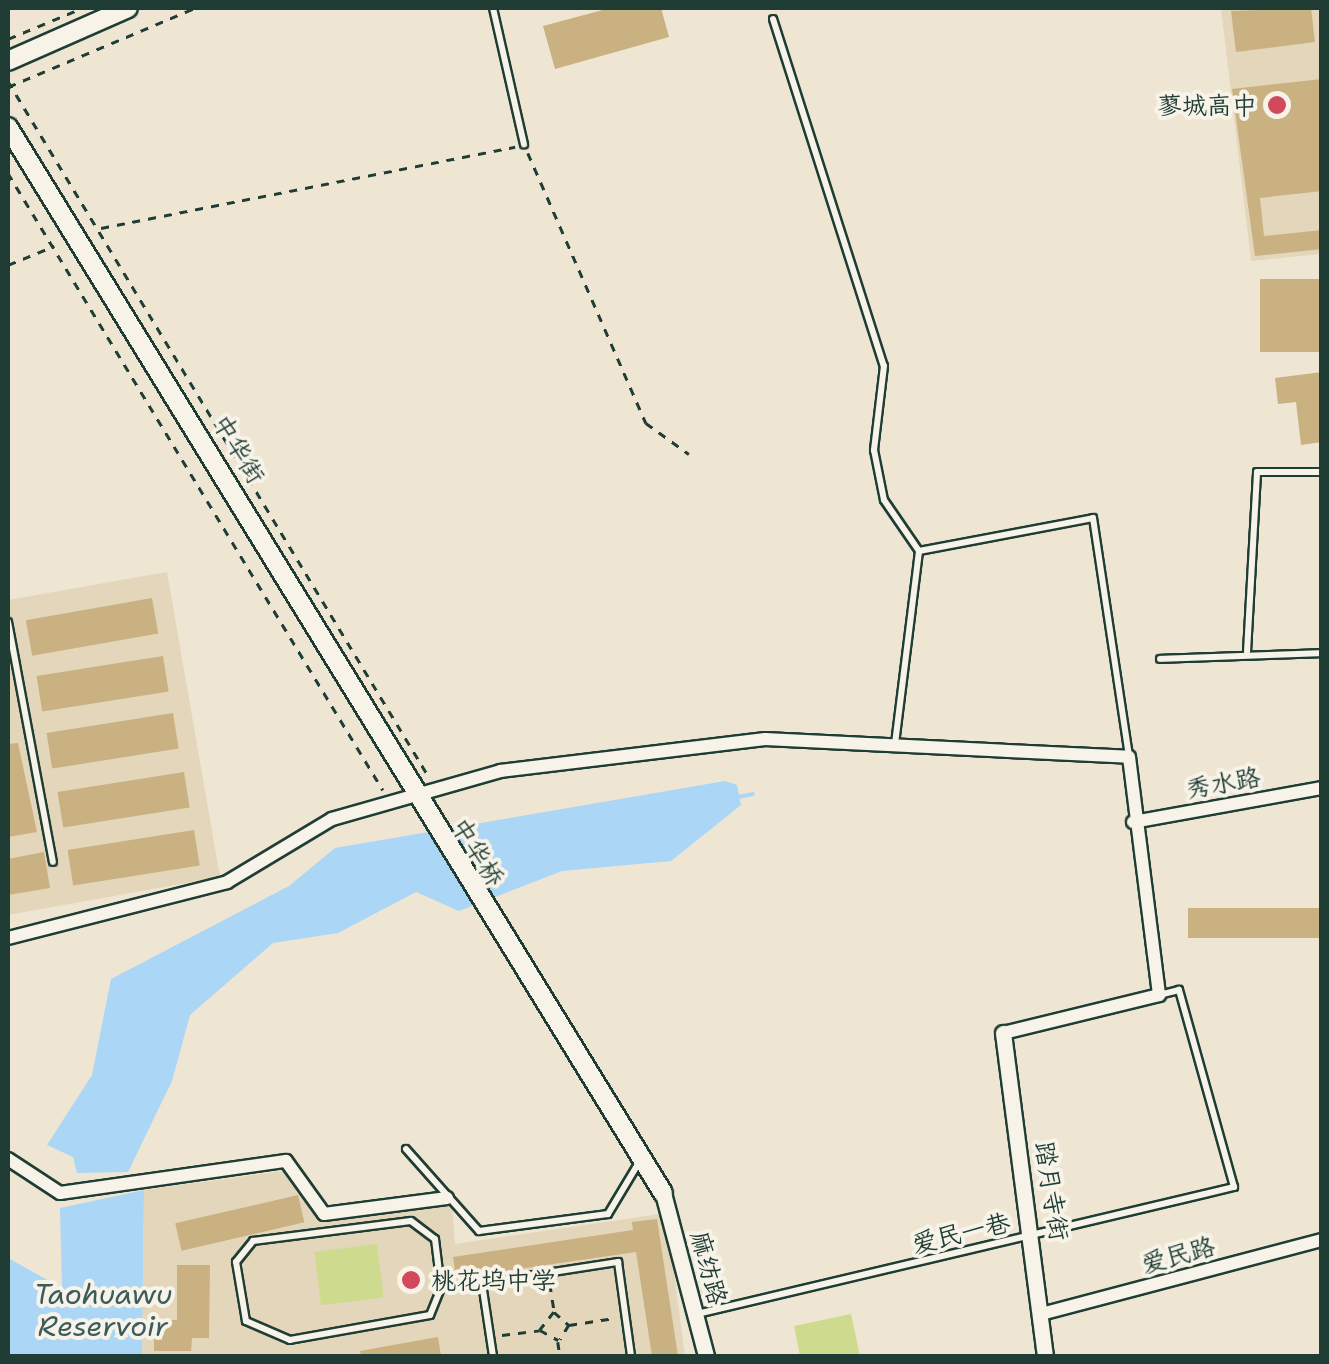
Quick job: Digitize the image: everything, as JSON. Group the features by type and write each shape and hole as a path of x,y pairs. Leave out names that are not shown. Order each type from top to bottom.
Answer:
{"main road":[{"path":"8,61 128,8"},
{"name":"中华街","path":"8,126 416,799"},
{"name":"中华桥","path":"416,799 638,1164"},
{"path":"638,1164 663,1193"}],"street":[{"path":"8,938 228,882 315,826 500,771 765,739 1129,757 1134,822 1159,995 1003,1032"},
{"name":"秀水路","path":"1134,822 1322,788"},
{"name":"踏月寺街","path":"1003,1032 1045,1313 1045,1356"},
{"path":"8,1159 60,1193 286,1162 324,1214 447,1198"},
{"name":"麻纺路","path":"663,1193 706,1356"},
{"name":"爱民路","path":"1045,1313 1322,1240"}],"lane":[{"path":"493,8 524,145"},
{"path":"773,19 884,366 874,450 884,500 919,550 895,745"},
{"path":"1247,652 1257,472 1322,472"},
{"path":"919,550 1092,518 1129,757"},
{"path":"8,622 53,862"},
{"path":"1160,659 1247,652 1322,653"},
{"name":"爱民一巷","path":"696,1314 1234,1187 1179,990 1159,995"},
{"path":"406,1149 479,1231 608,1214 638,1164"},
{"path":"411,1221 435,1239 441,1288 430,1314 409,1324 267,1337 246,1321 236,1262 252,1242 411,1221"},
{"path":"441,1288 618,1262 632,1356"},
{"path":"482,1283 492,1356"}],"path":[{"path":"8,39 82,8"},
{"path":"195,8 8,85 99,228 524,145 646,423 690,454"},
{"path":"8,173 56,246 8,265"},
{"path":"549,1273 554,1312 569,1325"},
{"path":"540,1330 554,1312"},
{"path":"560,1356 558,1340 569,1325 626,1316"},
{"path":"490,1337 540,1330 558,1340"}],"shaded area":[{"name":"蓼城高中","path":"1221,8 1321,8 1321,254 1251,261"},
{"path":"167,572 220,877 8,915 8,600"},
{"name":"桃花坞中学","path":"290,1170 317,1221 452,1206 455,1244 666,1213 685,1356 142,1356 144,1190"}],"green space":[{"path":"377,1244 384,1298 321,1305 314,1252"},
{"path":"851,1314 860,1356 800,1356 794,1326"}],"water":[{"path":"725,781 737,785 741,805 671,861 562,871 459,911 416,892 338,933 273,943 190,1015 172,1081 128,1172 77,1173 73,1157 47,1145 92,1075 111,979 289,886 335,848"},
{"name":"Taohuawu Reservoir","path":"144,1190 142,1355 196,1356 8,1356 8,1258 62,1288 60,1208"}],"building":[{"path":"610,8 661,8 669,37 555,69 543,26"},
{"path":"1311,8 1315,42 1236,52 1231,11"},
{"path":"1322,79 1322,191 1260,198 1264,236 1322,230 1322,249 1255,256 1232,89"},
{"path":"1260,279 1322,279 1322,352 1260,352"},
{"path":"1322,372 1322,442 1301,445 1296,402 1278,404 1275,378"},
{"path":"152,598 158,633 32,656 26,620"},
{"path":"163,656 169,692 42,712 37,676"},
{"path":"173,713 179,749 52,769 47,733"},
{"path":"18,743 37,832 8,837 8,744"},
{"path":"184,772 190,808 63,828 58,792"},
{"path":"194,830 200,866 73,886 68,850"},
{"path":"44,852 50,888 8,895 8,859"},
{"path":"1188,908 1322,908 1322,938 1188,938"},
{"path":"298,1195 304,1222 182,1251 175,1223"},
{"path":"657,1219 678,1356 652,1356 636,1252 456,1278 453,1257 633,1230 632,1222"},
{"path":"177,1265 210,1265 209,1338 192,1338 191,1351 154,1351 154,1320 177,1320"},
{"path":"438,1337 441,1356 361,1356 360,1351"}],"waterway":[{"path":"738,797 753,794"}],"place":[{"name":"蓼城高中","path":"1277,105"},
{"name":"桃花坞中学","path":"411,1280"}]}
